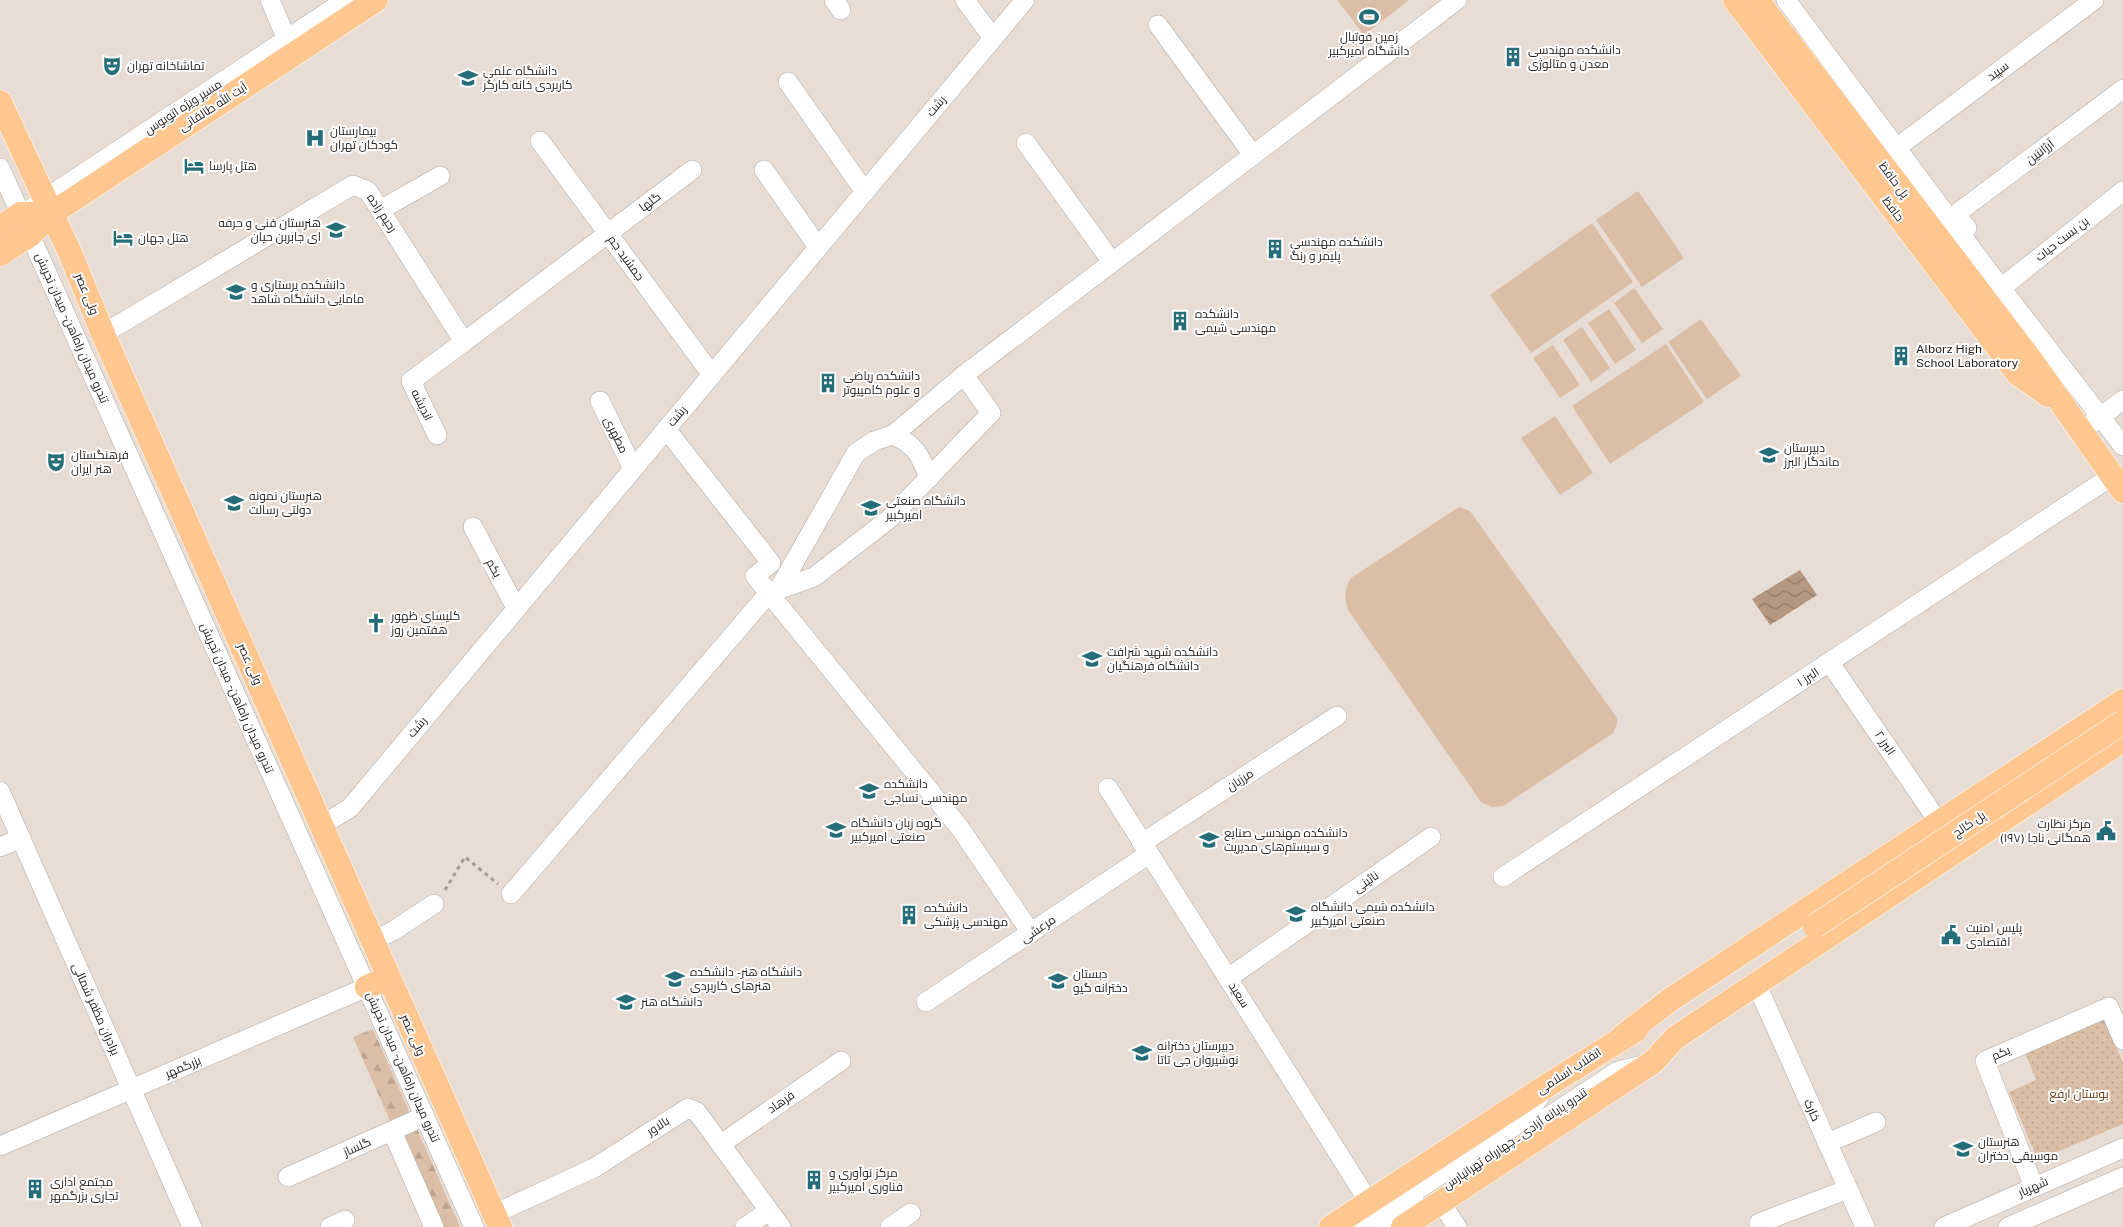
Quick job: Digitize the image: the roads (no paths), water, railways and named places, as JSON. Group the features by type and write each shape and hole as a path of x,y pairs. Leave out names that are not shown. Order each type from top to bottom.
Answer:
{"main road":[{"name":"آیت الله طالقانی","path":"48,207 290,47 376,0"},
{"name":"حافظ","path":"1735,0 2018,374 2062,406"},
{"name":"پل حافظ","path":"1757,0 2031,360"},
{"name":"ولی عصر","path":"0,102 372,941 377,983 497,1221"},
{"path":"0,254 25,225 48,207"},
{"path":"0,228 25,225"},
{"name":"حافظ","path":"2031,360 2118,484"},
{"path":"1623,1036 1670,1000 1940,824 2123,701"},
{"path":"2094,720 2113,724 2123,736"},
{"name":"پل کالج","path":"1821,931 2123,722"},
{"name":"پل کالج","path":"1821,931 2123,740"},
{"path":"1402,1227 2123,754"},
{"path":"1653,1062 1675,1038 1821,931"},
{"name":"انقلاب اسلامی","path":"1331,1227 1623,1036 1676,1011 1821,931"}],"street":[{"path":"270,0 290,47 346,0"},
{"path":"965,0 993,38"},
{"name":"رشت","path":"322,825 350,808 1025,0"},
{"path":"510,894 774,591 856,453 874,441 893,435 964,375 1457,0"},
{"path":"1786,0 2004,285 2123,446"},
{"name":"سپید","path":"1903,142 2094,0"},
{"path":"1158,25 1253,155"},
{"path":"788,82 865,192"},
{"name":"آرژانتین","path":"2004,285 1956,214 2123,89"},
{"name":"جمشید جم","path":"540,141 712,375"},
{"path":"1026,143 1112,262"},
{"name":"تندرو میدان راه‌آهن - میدان تجریش","path":"0,168 377,983 425,1116 474,1227"},
{"name":"گلها","path":"608,234 692,170"},
{"path":"764,170 818,248"},
{"path":"380,210 440,176"},
{"name":"رحیم زاده","path":"103,334 353,184 363,187 368,191 464,342"},
{"name":"بن بست حیات","path":"2004,285 2123,191"},
{"path":"464,342 608,234"},
{"name":"اندیشه","path":"437,435 411,382 464,342"},
{"path":"774,591 814,577 889,519 991,413 964,375"},
{"path":"2081,432 2123,400"},
{"name":"مطهری","path":"600,401 633,468"},
{"path":"666,430 771,563 755,576 774,591 960,828 1031,934"},
{"path":"893,435 906,441 920,455 929,478"},
{"name":"البرز ۱","path":"1503,877 1830,663 2118,484"},
{"name":"یکم","path":"472,527 516,608"},
{"name":"البرز ۲","path":"1830,663 1940,824"},
{"name":"مرزبان","path":"1146,848 1337,716"},
{"name":"سعید","path":"1108,788 1369,1202"},
{"name":"برادران مظفر شمالی","path":"0,791 192,1227"},
{"name":"نائینی","path":"1228,978 1431,837"},
{"path":"0,847 21,838"},
{"name":"مرعشی","path":"926,1002 1031,934 1146,848"},
{"path":"372,941 393,931 434,904"},
{"name":"بزرگمهر","path":"0,1146 377,983"},
{"name":"خارک","path":"1760,992 1865,1227"},
{"name":"یکم","path":"2034,1187 1985,1060 2109,1007 2123,1040"},
{"name":"فرهاد","path":"721,1144 841,1061"},
{"name":"تندرو پایانه آزادی ـ چهارراه تهرانپارس","path":"1382,1227 1618,1071 1653,1062"},
{"path":"1361,1227 1525,1119 1548,1085"},
{"name":"بالاور","path":"497,1221 594,1168 683,1109 688,1108 697,1112 780,1227"},
{"name":"گلساز","path":"288,1177 425,1116"},
{"path":"1827,1143 1876,1122"},
{"path":"392,1131 434,1227"},
{"name":"شهریار","path":"1944,1227 2123,1148"},
{"path":"2008,1227 2123,1177"},
{"path":"1759,1223 1848,1189"},
{"path":"1440,1202 1457,1227"},
{"path":"745,1227 769,1211"},
{"path":"890,1227 911,1213"}],"water":[{"path":"1800,570 1817,595 1770,625 1752,599"}],"place":[{"name":"زمین فوتبال دانشگاه امیرکبیر","path":"1369,17"},
{"name":"دانشکده مهندسی معدن و متالوژی","path":"1513,57"},
{"name":"تماشاخانه تهران","path":"112,66"},
{"name":"دانشگاه علمی کاربردی خانه کارگر","path":"468,78"},
{"name":"بیمارستان کودکان تهران","path":"315,138"},
{"name":"هتل پارسا","path":"194,166"},
{"name":"هنرستان فنی و حرفه ای جابربن حیان","path":"336,230"},
{"name":"هتل جهان","path":"123,238"},
{"name":"دانشکده مهندسی پلیمر و رنگ","path":"1275,249"},
{"name":"دانشکده پرستاری و مامایی دانشگاه شاهد","path":"236,292"},
{"name":"دانشکده مهندسی شیمی","path":"1180,321"},
{"name":"Alborz High School Laboratory","path":"1901,356"},
{"name":"دانشکده ریاضی و علوم کامپیوتر","path":"828,383"},
{"name":"دبیرستان ماندگار البرز","path":"1769,455"},
{"name":"فرهنگستان هنر ایران","path":"56,462"},
{"name":"هنرستان نمونه دولتی رسالت","path":"234,503"},
{"name":"دانشگاه صنعتی امیرکبیر","path":"871,508"},
{"name":"کلیسای ظهور هفتمین روز","path":"376,623"},
{"name":"دانشکده شهید شرافت دانشگاه فرهنگیان","path":"1092,659"},
{"name":"دانشکده مهندسی نساجی","path":"869,791"},
{"name":"گروه زبان دانشگاه صنعتی امیرکبیر","path":"836,830"},
{"name":"مرکز نظارت همگانی ناجا (۱۹۷)","path":"2106,831"},
{"name":"دانشکده مهندسی صنایع و سیستم‌های مدیریت","path":"1209,840"},
{"name":"دانشکده شیمی دانشگاه صنعتی امیرکبیر","path":"1296,914"},
{"name":"دانشکده مهندسی پزشکی","path":"909,915"},
{"name":"پلیس امنیت اقتصادی","path":"1951,935"},
{"name":"دانشگاه هنر - دانشکده هنرهای کاربردی","path":"675,979"},
{"name":"دبستان دخترانه گیو","path":"1058,981"},
{"name":"دانشگاه هنر","path":"626,1002"},
{"name":"دبیرستان دخترانه نوشیروان جی تاتا","path":"1142,1053"},
{"name":"هنرستان موسیقی دختران","path":"1963,1149"},
{"name":"مرکز نوآوری و فناوری امیرکبیر","path":"814,1180"},
{"name":"مجتمع اداری تجاری بزرگمهر","path":"35,1189"}],"park label":[{"name":"بوستان ارفع","path":"2079,1094"}]}
